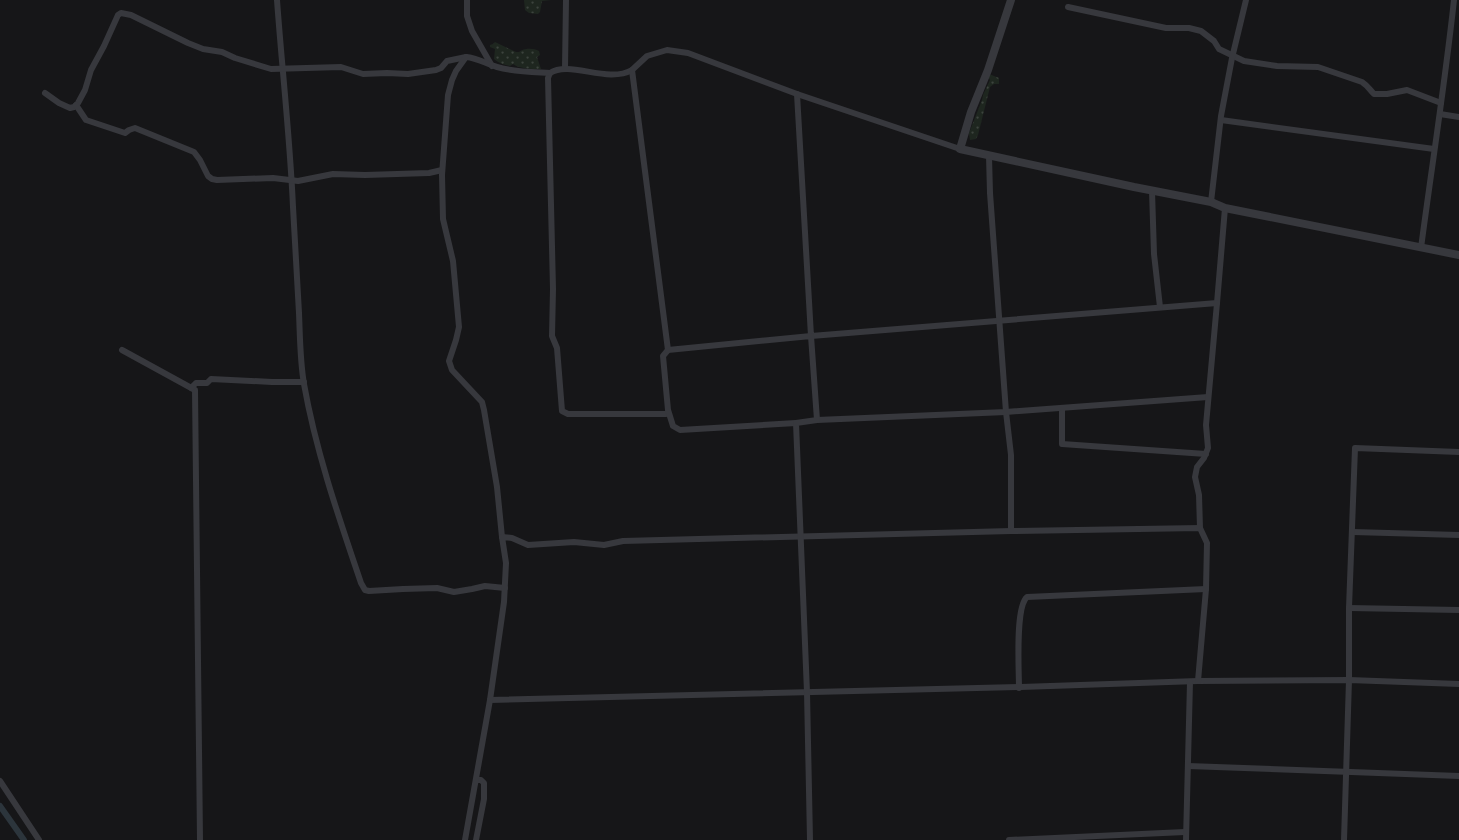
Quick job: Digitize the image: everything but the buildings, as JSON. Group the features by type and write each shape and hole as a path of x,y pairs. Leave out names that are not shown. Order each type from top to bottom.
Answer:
{"street":[{"path":"277,0 292,181 299,326 304,382 314,432 338,516 361,584 365,590 369,591 437,588 454,592 485,586 504,588"},
{"path":"467,0 467,16 472,31 492,66"},
{"path":"565,68 566,0"},
{"path":"960,149 971,112 1011,0"},
{"path":"1211,202 1221,120 1232,56 1246,0"},
{"path":"1421,248 1447,68 1454,0"},
{"path":"1068,7 1166,28 1189,28 1202,31 1220,49 1244,61 1277,66 1318,67 1362,82 1374,94 1387,94 1407,90 1441,103"},
{"path":"45,92 60,104 70,108 76,105 85,90 91,70 114,22 118,14 121,13 131,15 188,44 222,52 271,69 341,66 363,74 408,74 436,70 441,68 447,61 466,58 478,60 492,66 519,71 550,73 554,70 565,68 596,74 626,73 647,56 667,50 688,53 796,94 960,149 1211,202 1225,208 1459,255"},
{"path":"465,840 490,700 504,602 506,563 496,479 482,402 452,370 449,361 459,327 453,262 442,219 442,170 448,95 456,71 466,58"},
{"path":"632,70 668,350"},
{"path":"550,73 547,86 552,229 552,336 556,348 562,411 568,414 666,414"},
{"path":"796,94 817,420"},
{"path":"76,105 86,120 94,124 125,134 135,128 194,152 208,176 212,179 273,178 292,181 333,174 365,176 429,173 442,170"},
{"path":"1440,114 1459,117"},
{"path":"1221,120 1434,149"},
{"path":"989,156 1006,412 1011,456 1011,531"},
{"path":"1152,191 1154,254 1160,308"},
{"path":"1198,681 1206,589 1207,543 1200,528 1199,495 1195,477 1197,467 1204,458 1208,448 1206,431 1208,397 1225,208"},
{"path":"1208,397 1006,412 817,420 680,430 673,426 668,410 663,356 668,350 811,336 1217,303"},
{"path":"122,350 195,390 200,840"},
{"path":"191,388 196,383 207,383 211,379 304,382"},
{"path":"1062,408 1062,444 1206,454"},
{"path":"796,423 807,692 810,840"},
{"path":"1344,840 1349,680 1349,608 1355,448 1459,452"},
{"path":"502,537 512,538 528,546 574,542 604,545 622,541 1200,528"},
{"path":"1352,532 1459,535"},
{"path":"1019,688 1020,612 1024,600 1028,597 1206,589"},
{"path":"1349,608 1459,610"},
{"path":"490,700 1019,688 1198,681 1349,680 1459,684"},
{"path":"1186,840 1190,682"},
{"path":"1188,766 1459,776"},
{"path":"476,780 481,780 484,783 485,793 476,840"},
{"path":"0,781 39,840"},
{"path":"1009,840 1186,832"}],"shaded area":[{"path":"524,0 551,0 542,1 538,14 529,13 525,10"},
{"path":"495,42 516,52 529,49 539,51 540,55 537,57 541,69 523,68 513,64 510,66 498,62 494,59 495,49 490,47"},
{"path":"989,74 999,78 999,84 994,84 990,87 978,135 976,139 970,140 969,133 990,80"}],"waterway":[{"path":"0,806 24,840"}]}
